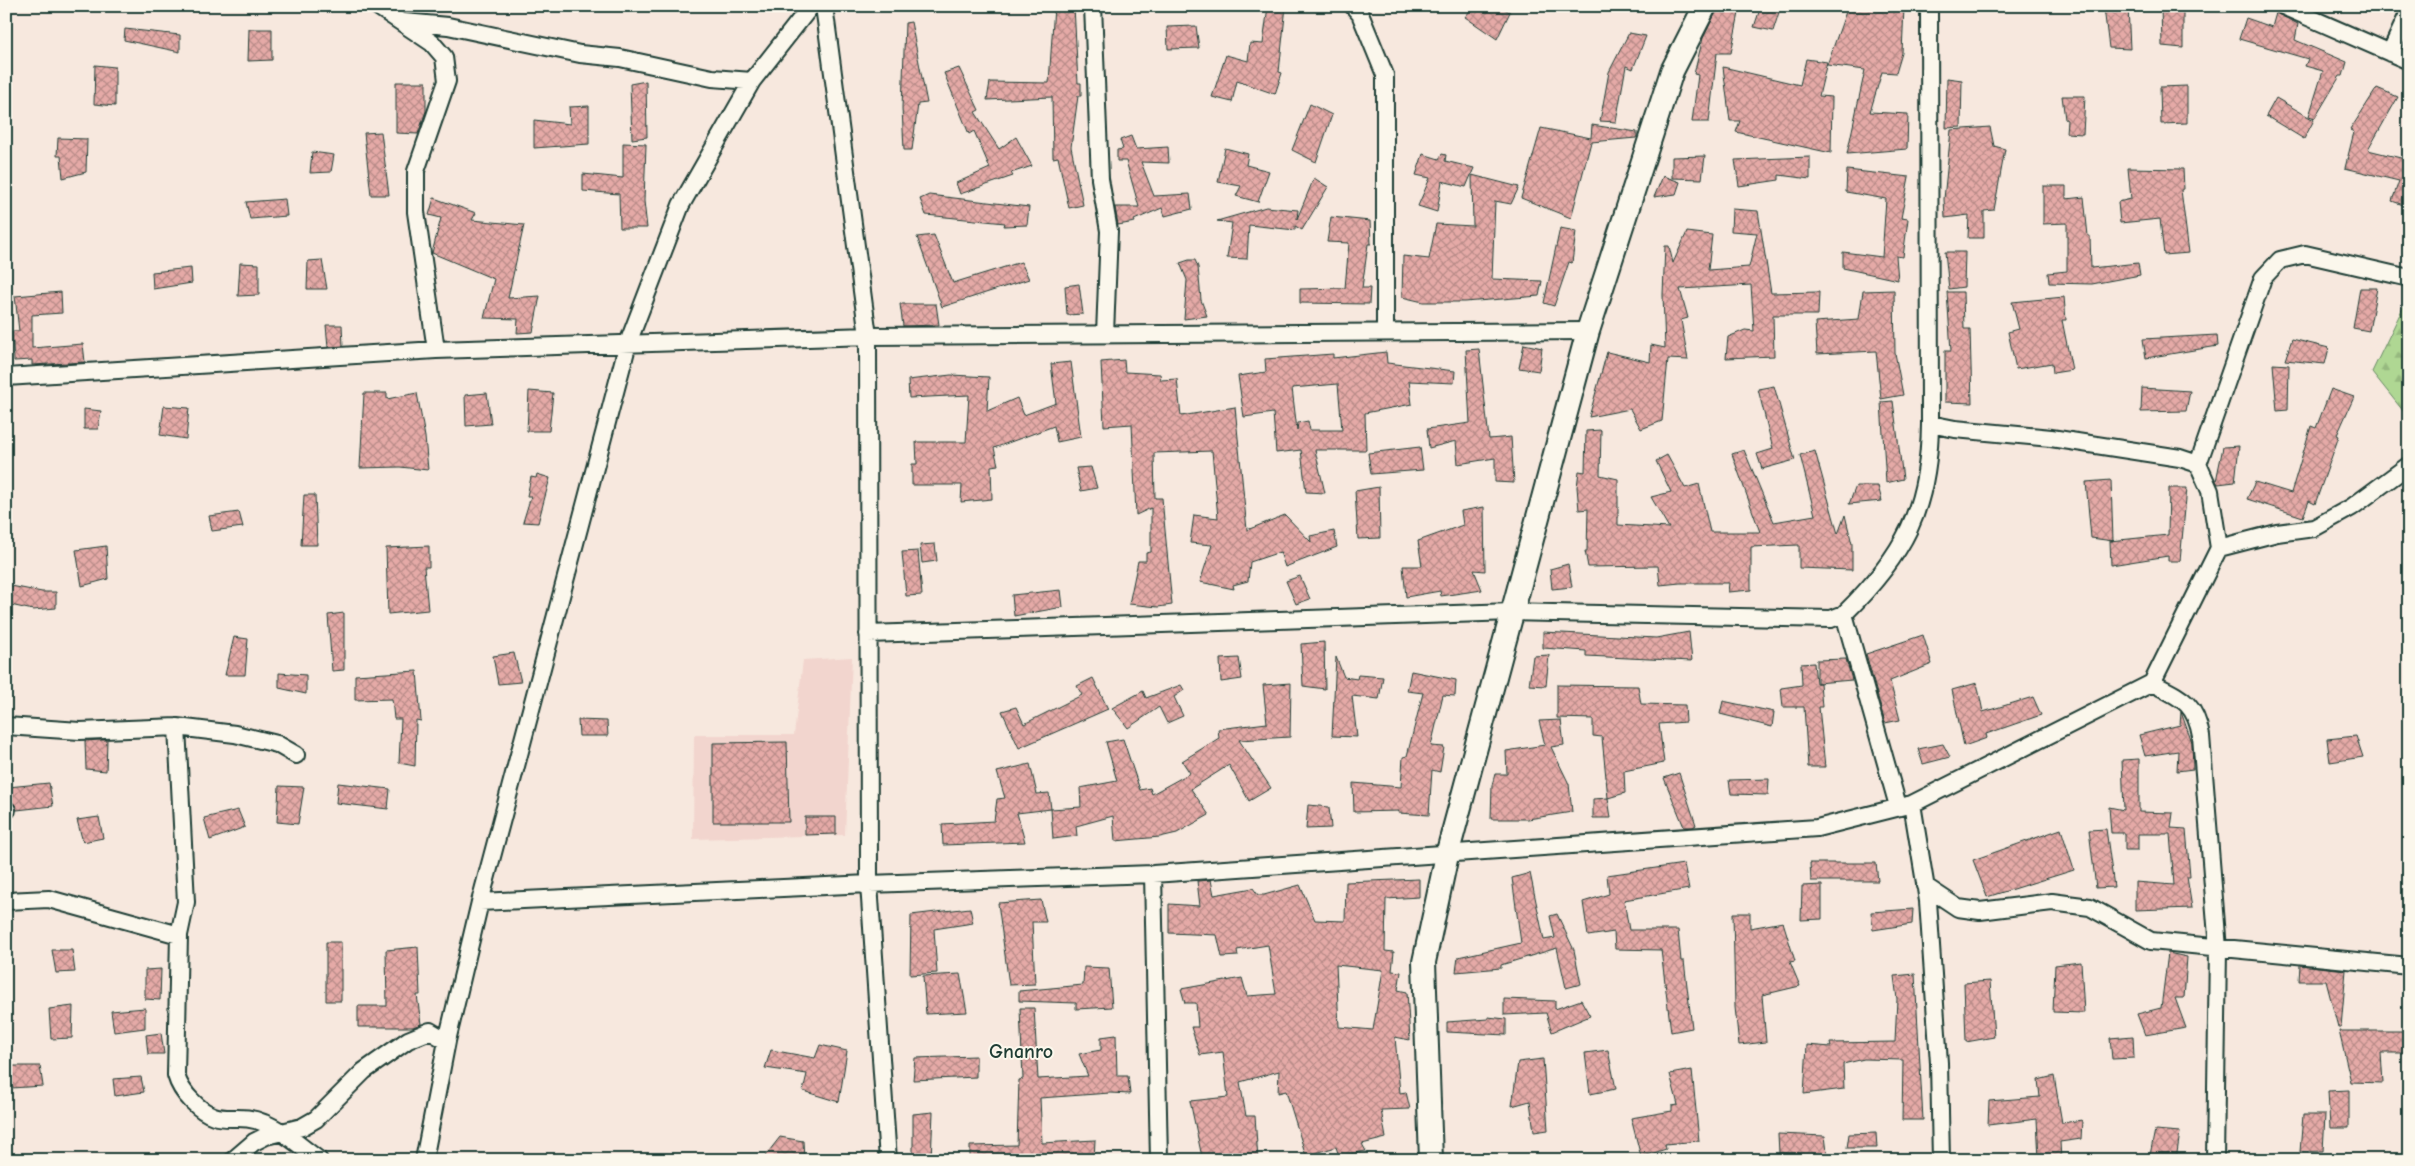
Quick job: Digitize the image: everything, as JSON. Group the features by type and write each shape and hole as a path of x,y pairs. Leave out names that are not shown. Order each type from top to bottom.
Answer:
{"main road":[{"path":"1431,1160 1424,962 1447,855 1588,331 1672,71 1705,6"}],"street":[{"path":"377,6 432,43 444,57 447,81 416,171 416,212 436,350"},
{"path":"424,1160 447,1042 480,902 628,343 681,205 752,81 811,6"},
{"path":"824,6 868,336 869,884 888,1160"},
{"path":"1093,6 1100,179 1109,231 1105,334"},
{"path":"1352,6 1360,14 1385,75 1385,332"},
{"path":"868,634 1512,612 1831,619 1844,614 1885,571 1907,537 1921,498 1930,455 1929,6"},
{"path":"2283,6 2409,61"},
{"path":"2390,53 2409,12"},
{"path":"401,21 448,26 580,54 620,58 712,78 752,81"},
{"path":"480,902 869,884 1153,874 1447,855 1817,828 1905,805 2152,683 2219,548 2210,491 2198,464 2263,278 2280,260 2305,254 2409,278"},
{"path":"6,377 436,350 868,336 1588,331"},
{"path":"1930,424 1955,429 2051,438 2180,458 2198,464"},
{"path":"2219,548 2277,533 2314,528 2352,507 2409,465"},
{"path":"1844,614 1905,805 1925,886 1939,1063 1941,1160"},
{"path":"2152,683 2187,701 2198,718 2218,949 2214,1160"},
{"path":"6,726 80,731 177,727 236,734 277,744 296,755"},
{"path":"177,727 186,902 179,935 176,1075 178,1084 184,1094 203,1113 211,1117 262,1122 283,1133 319,1160"},
{"path":"1153,874 1159,1160"},
{"path":"1925,886 1958,908 1980,911 2052,902 2090,907 2151,942 2409,966"},
{"path":"6,900 49,899 179,935"},
{"path":"233,1160 254,1142 266,1136 302,1127 316,1119 364,1071 408,1040 430,1031 447,1042"}],"shaded area":[{"path":"852,657 845,835 693,839 694,735 794,735 803,660"}],"green space":[{"path":"2409,295 2409,410 2404,412 2372,372"}],"building":[{"path":"1054,6 1074,6 1078,83 1081,83 1081,96 1078,96 1071,147 1083,205 1069,208 1058,157 1053,158 1052,97 987,100 990,82 1049,83"},
{"path":"1268,6 1286,6 1279,72 1282,73 1275,94 1237,81 1232,102 1212,97 1226,55 1248,61 1250,43 1263,44"},
{"path":"1474,6 1498,6 1510,12 1497,39 1465,17"},
{"path":"1761,6 1781,6 1773,31 1754,27"},
{"path":"1848,6 1870,6 1880,11 1904,7 1902,53 1896,73 1882,72 1870,112 1908,114 1907,149 1847,154 1865,70 1827,65"},
{"path":"2128,6 2130,49 2109,48 2104,8"},
{"path":"2161,6 2183,6 2183,48 2162,46"},
{"path":"1718,8 1739,13 1731,53 1717,53 1709,122 1692,122 1698,75 1694,74 1703,38"},
{"path":"2276,13 2298,24 2295,40 2347,62 2343,76 2340,76 2315,118 2309,116 2323,71 2305,66 2308,59 2239,39 2246,18 2272,27"},
{"path":"911,22 927,103 918,104 912,150 904,150 902,108 905,23"},
{"path":"1196,26 1199,48 1168,49 1167,27"},
{"path":"125,29 180,35 180,52 124,40"},
{"path":"249,29 272,29 272,60 248,61"},
{"path":"1629,33 1646,36 1633,69 1626,66 1616,122 1600,121 1609,72"},
{"path":"1806,59 1827,62 1819,96 1832,97 1831,153 1736,132 1740,121 1730,121 1723,67 1800,85"},
{"path":"95,65 115,67 115,106 94,104"},
{"path":"959,68 979,110 975,112 999,149 1016,137 1032,166 1011,173 1013,176 960,194 956,183 990,168 974,131 969,134 944,73"},
{"path":"1947,78 1962,80 1961,127 1946,128"},
{"path":"646,81 647,137 632,139 630,84"},
{"path":"396,82 426,82 426,111 418,134 396,133"},
{"path":"2187,86 2187,123 2161,124 2160,87"},
{"path":"2377,88 2398,97 2368,150 2409,160 2409,207 2392,201 2399,181 2345,168 2354,132 2350,130"},
{"path":"2062,96 2085,96 2083,134 2066,133 2067,120 2065,119"},
{"path":"2276,98 2314,120 2304,139 2266,116"},
{"path":"1310,104 1332,115 1316,162 1292,150"},
{"path":"589,106 589,144 534,148 534,120 570,124 569,107"},
{"path":"1592,125 1637,132 1637,136 1636,138 1591,142 1571,218 1521,198 1541,128 1591,138"},
{"path":"1990,127 1994,146 2005,149 1994,210 1984,211 1984,238 1968,238 1969,215 1945,218 1944,199 1951,130"},
{"path":"381,132 389,195 371,195 364,133"},
{"path":"1131,136 1136,149 1168,147 1169,163 1141,162 1154,196 1190,194 1192,209 1165,216 1162,208 1134,220 1135,222 1118,225 1115,207 1139,207 1126,161 1117,161 1117,150 1123,149 1120,140"},
{"path":"58,138 87,139 86,172 63,178 61,156 57,156"},
{"path":"623,143 646,144 644,201 647,228 620,228 619,194 583,191 583,174 623,178"},
{"path":"1225,148 1248,154 1246,165 1269,171 1258,202 1236,196 1241,186 1218,182"},
{"path":"312,152 334,155 331,172 310,173"},
{"path":"1423,154 1439,159 1442,154 1446,155 1445,161 1474,168 1466,187 1442,181 1437,212 1418,206 1430,178 1416,175"},
{"path":"1705,156 1702,179 1672,178 1672,157"},
{"path":"1810,157 1810,179 1779,175 1779,180 1739,186 1735,160"},
{"path":"2128,168 2183,169 2184,189 2181,190 2189,253 2164,255 2160,219 2120,223 2118,202 2131,199"},
{"path":"1847,170 1909,177 1901,218 1908,219 1903,257 1896,256 1898,280 1843,268 1843,252 1882,257 1886,199 1846,192"},
{"path":"1472,175 1519,187 1511,204 1495,201 1492,279 1542,281 1539,296 1465,302 1423,302 1402,297 1403,256 1429,259 1436,224 1473,226"},
{"path":"1663,176 1680,182 1676,194 1654,197"},
{"path":"1314,178 1328,187 1302,230 1295,226 1295,230 1249,225 1247,259 1227,258 1232,223 1217,221 1266,207 1298,210 1297,219"},
{"path":"2043,186 2066,186 2066,199 2084,197 2088,236 2090,236 2091,268 2138,263 2140,275 2092,284 2049,283 2048,273 2067,271 2067,223 2043,224"},
{"path":"929,195 1029,207 1027,225 1004,226 1005,223 926,215 920,199"},
{"path":"434,198 476,213 472,220 524,225 508,298 540,296 533,332 517,333 518,319 484,318 494,279 432,253 441,218 429,215"},
{"path":"285,199 287,216 250,219 246,202"},
{"path":"1732,209 1758,211 1771,293 1819,292 1818,315 1773,315 1774,356 1726,358 1728,337 1745,330 1754,331 1751,285 1680,289 1688,318 1681,320 1688,360 1668,359 1662,421 1641,429 1630,409 1589,417 1607,352 1650,362 1651,345 1665,348 1663,295 1665,246 1669,246 1673,263 1687,232 1712,235 1708,270 1749,267 1757,233 1731,231"},
{"path":"1331,217 1370,221 1371,244 1368,244 1362,288 1370,288 1369,304 1300,303 1300,289 1345,288 1349,243 1327,242"},
{"path":"1560,228 1576,231 1572,263 1569,262 1554,306 1544,303"},
{"path":"934,235 953,283 1021,262 1029,279 942,307 917,237"},
{"path":"1945,252 1965,252 1964,287 1949,289"},
{"path":"322,260 327,289 307,289 308,261"},
{"path":"1195,260 1198,267 1201,300 1207,316 1184,319 1187,280 1180,263"},
{"path":"240,263 259,264 259,295 238,296"},
{"path":"191,268 192,283 153,289 152,272"},
{"path":"1079,284 1083,314 1067,315 1065,286"},
{"path":"2360,288 2377,288 2369,331 2353,328"},
{"path":"1894,290 1895,353 1903,395 1881,399 1876,351 1817,354 1815,322 1859,319 1863,291"},
{"path":"61,292 62,313 32,315 32,348 83,344 85,362 32,365 32,360 14,361 12,331 19,331 15,296"},
{"path":"1947,292 1963,292 1964,329 1970,329 1972,403 1945,402 1945,351 1951,351"},
{"path":"2064,297 2066,320 2062,320 2072,370 2053,373 2052,363 2016,369 2008,332 2019,329 2012,302"},
{"path":"900,304 936,304 939,325 903,326"},
{"path":"326,325 342,325 343,346 328,347"},
{"path":"2217,335 2218,346 2146,358 2143,339"},
{"path":"2292,339 2329,348 2325,364 2285,360"},
{"path":"1524,344 1542,348 1539,371 1519,368"},
{"path":"1479,349 1489,439 1511,437 1514,483 1495,482 1495,458 1458,464 1456,441 1429,448 1427,429 1470,423 1466,350"},
{"path":"1386,352 1387,363 1455,371 1454,383 1409,381 1412,404 1365,413 1366,450 1315,450 1325,493 1306,492 1301,450 1276,453 1273,413 1244,417 1238,376 1266,372 1265,359 1333,354 1333,358","holes":["1338,384 1342,430 1310,430 1308,421 1298,423 1297,430 1292,388"]},
{"path":"1124,360 1125,372 1160,374 1161,380 1177,379 1181,416 1235,407 1247,530 1285,515 1311,542 1310,536 1334,531 1337,547 1285,567 1280,552 1250,562 1248,581 1233,585 1234,589 1200,582 1212,545 1190,543 1194,515 1218,518 1212,451 1154,453 1155,498 1162,498 1172,605 1158,607 1129,604 1138,561 1146,561 1146,553 1151,552 1151,508 1136,515 1132,424 1104,426 1101,362"},
{"path":"1071,362 1081,437 1057,442 1054,426 994,448 998,465 991,466 992,499 961,502 962,485 912,485 912,464 917,464 916,442 966,442 969,395 909,398 908,380 951,375 989,377 987,411 1017,398 1024,415 1056,403 1051,364"},
{"path":"2273,364 2289,365 2288,410 2277,411"},
{"path":"1774,386 1795,460 1762,469 1757,454 1773,449 1758,389"},
{"path":"2142,388 2190,391 2186,411 2141,412"},
{"path":"2331,389 2354,397 2337,435 2339,436 2315,504 2309,501 2303,517 2247,499 2255,482 2291,493 2311,426 2316,428"},
{"path":"529,391 553,393 549,431 527,431"},
{"path":"364,393 387,393 387,399 417,393 425,437 428,470 400,467 360,468"},
{"path":"487,393 491,424 466,426 465,395"},
{"path":"1893,401 1903,479 1886,483 1881,402"},
{"path":"164,406 189,408 186,439 160,435"},
{"path":"84,409 101,411 98,429 84,429"},
{"path":"1601,430 1600,475 1618,479 1618,525 1669,528 1651,497 1671,492 1656,461 1667,455 1685,488 1699,484 1710,532 1760,532 1732,454 1744,450 1774,522 1815,515 1800,455 1815,451 1838,534 1845,515 1852,544 1852,570 1799,568 1799,545 1751,547 1751,590 1728,592 1729,583 1660,585 1658,566 1588,567 1585,551 1587,551 1588,509 1579,510 1577,487 1579,471 1585,472 1586,431"},
{"path":"2239,446 2235,482 2218,484 2216,481 2223,447"},
{"path":"1420,447 1423,470 1371,474 1368,453"},
{"path":"1091,467 1097,488 1081,491 1076,468"},
{"path":"537,474 550,478 538,523 523,522 531,496 527,496 531,477 536,478"},
{"path":"2111,480 2113,541 2091,538 2086,482"},
{"path":"1856,486 1878,486 1882,501 1849,504"},
{"path":"1379,487 1380,538 1358,539 1355,491"},
{"path":"2169,488 2187,488 2180,561 2168,561 2168,556 2111,565 2110,541 2168,535"},
{"path":"304,495 315,495 317,545 301,545"},
{"path":"1484,507 1485,571 1474,570 1482,590 1441,596 1440,591 1406,597 1403,566 1422,566 1418,541 1463,525 1461,511"},
{"path":"239,512 243,527 212,531 209,516"},
{"path":"935,544 937,561 922,563 920,545"},
{"path":"106,546 108,579 82,586 76,550"},
{"path":"429,546 429,567 424,567 428,610 388,614 386,548"},
{"path":"918,551 922,595 906,596 902,552"},
{"path":"1568,564 1572,587 1552,589 1550,569"},
{"path":"1300,576 1310,599 1296,604 1286,581"},
{"path":"6,585 42,592 56,592 56,608 33,610 6,604"},
{"path":"1061,590 1063,607 1014,616 1012,595"},
{"path":"344,613 344,670 332,671 328,615"},
{"path":"1543,632 1656,638 1689,632 1692,661 1586,656 1586,651 1543,648"},
{"path":"1923,635 1932,664 1890,681 1900,720 1885,723 1866,654"},
{"path":"234,637 248,639 245,675 225,675"},
{"path":"1324,642 1325,689 1303,686 1301,644"},
{"path":"514,653 521,682 498,684 493,656"},
{"path":"1549,655 1546,686 1529,685 1533,656"},
{"path":"1336,657 1344,677 1357,679 1358,675 1383,677 1379,699 1352,696 1357,737 1332,736"},
{"path":"1239,658 1242,679 1221,682 1220,659"},
{"path":"1846,659 1852,680 1817,683 1817,660"},
{"path":"1814,663 1816,683 1820,683 1822,707 1819,707 1825,767 1808,767 1804,707 1783,707 1781,688 1802,685 1801,664"},
{"path":"417,671 421,721 416,720 415,766 399,763 401,719 394,719 392,699 355,700 355,675"},
{"path":"1411,671 1456,680 1455,696 1443,695 1431,746 1444,747 1440,772 1432,770 1429,815 1398,813 1399,811 1354,812 1353,783 1401,787 1403,757 1407,756 1423,693 1407,691"},
{"path":"279,673 306,675 306,694 279,688"},
{"path":"1093,678 1108,709 1019,748 1002,711 1016,707 1024,724 1082,695 1077,686"},
{"path":"1291,683 1290,737 1239,740 1271,788 1249,801 1229,765 1191,789 1209,815 1177,833 1160,837 1115,841 1113,816 1076,826 1077,836 1053,839 1051,809 1081,807 1080,788 1117,781 1106,742 1123,739 1140,790 1150,788 1152,794 1190,773 1182,761 1219,738 1218,729 1267,723 1263,685"},
{"path":"1977,683 1983,712 2033,697 2041,715 1986,734 1987,738 1964,746 1952,690"},
{"path":"1181,685 1184,690 1174,697 1183,716 1167,723 1159,707 1128,728 1112,708 1143,691 1146,698"},
{"path":"1557,685 1638,686 1641,704 1685,705 1686,722 1659,724 1664,763 1624,771 1625,793 1608,798 1602,737 1593,736 1593,719 1557,718"},
{"path":"1723,701 1774,712 1772,727 1720,714"},
{"path":"2181,712 2192,743 2193,769 2177,771 2178,751 2145,756 2139,735 2180,725"},
{"path":"578,720 607,721 608,736 579,736"},
{"path":"1561,720 1564,745 1551,747 1569,784 1572,812 1528,819 1491,819 1492,785 1495,774 1507,774 1506,751 1545,745 1539,721"},
{"path":"2356,736 2363,757 2330,762 2327,739"},
{"path":"107,740 106,771 86,769 85,741"},
{"path":"787,742 789,822 713,822 713,743"},
{"path":"1943,744 1950,757 1923,764 1918,749"},
{"path":"2139,759 2139,812 2173,813 2171,828 2186,829 2190,877 2187,877 2192,908 2135,910 2135,882 2174,885 2170,834 2138,834 2138,850 2125,850 2125,833 2111,833 2109,807 2124,810 2122,760"},
{"path":"1030,764 1037,794 1049,793 1051,809 1017,813 1025,842 943,845 942,824 994,821 997,799 1005,798 997,772"},
{"path":"1679,773 1696,825 1693,827 1684,827 1664,778"},
{"path":"1769,779 1768,795 1731,794 1729,780"},
{"path":"49,783 53,806 17,810 10,801 8,787"},
{"path":"338,783 390,789 388,809 336,803"},
{"path":"279,786 304,787 298,824 277,822"},
{"path":"1608,798 1611,818 1593,818 1593,799"},
{"path":"1308,805 1329,807 1331,828 1306,829"},
{"path":"238,810 245,827 210,840 204,818"},
{"path":"99,817 103,838 83,842 77,820"},
{"path":"805,817 836,817 836,834 805,835"},
{"path":"2061,829 2074,870 1987,897 1973,860"},
{"path":"2106,829 2114,887 2096,888 2089,830"},
{"path":"1810,863 1876,863 1878,881 1811,881"},
{"path":"1684,864 1689,889 1624,900 1629,930 1678,930 1681,961 1684,961 1692,1028 1671,1032 1661,950 1615,949 1614,932 1588,936 1583,902 1609,894 1607,875"},
{"path":"1530,873 1544,940 1555,938 1550,916 1557,914 1574,950 1581,984 1566,988 1557,948 1501,965 1501,968 1456,972 1458,957 1521,943 1512,878"},
{"path":"1419,879 1419,897 1386,899 1385,951 1394,952 1392,971 1401,972 1398,990 1407,992 1410,1040 1395,1037 1400,1093 1406,1092 1410,1109 1381,1110 1386,1138 1362,1144 1366,1151 1339,1156 1336,1147 1306,1156 1286,1091 1278,1093 1279,1071 1240,1082 1246,1116 1255,1116 1258,1160 1235,1160 1235,1152 1202,1157 1190,1101 1228,1097 1223,1052 1200,1055 1191,1027 1198,1027 1196,1003 1185,1003 1181,989 1242,978 1247,996 1276,994 1268,945 1237,950 1238,956 1222,957 1217,935 1169,933 1169,904 1200,906 1197,881 1211,880 1214,895 1253,888 1258,895 1264,895 1300,885 1315,920 1345,921 1346,882","holes":["1336,965 1383,970 1373,1030 1339,1027"]},
{"path":"1822,885 1822,919 1801,920 1802,886"},
{"path":"1041,900 1046,922 1032,922 1035,984 1009,985 998,903"},
{"path":"970,908 973,923 934,929 937,973 910,975 911,915"},
{"path":"1913,909 1912,924 1873,930 1871,912"},
{"path":"1733,913 1750,913 1750,928 1783,922 1795,961 1790,962 1800,986 1762,995 1766,1042 1739,1045 1735,1007"},
{"path":"326,942 341,942 341,1001 326,1001"},
{"path":"418,947 420,995 417,995 421,1024 413,1027 358,1027 358,1006 387,1006 386,950"},
{"path":"52,950 72,950 75,972 56,973"},
{"path":"2168,953 2187,957 2184,998 2175,998 2186,1028 2145,1035 2137,1014 2161,1008"},
{"path":"2081,962 2084,1013 2053,1012 2055,965"},
{"path":"2300,965 2346,970 2341,1027 2338,1027 2326,981 2299,981"},
{"path":"1084,967 1109,968 1112,1007 1076,1009 1076,1003 1019,1001 1019,991 1083,985"},
{"path":"161,969 160,1000 145,999 145,970"},
{"path":"960,974 967,1012 926,1014 923,976"},
{"path":"1915,974 1923,1120 1902,1120 1903,1060 1864,1059 1843,1064 1844,1089 1804,1094 1807,1045 1831,1047 1830,1043 1895,1042 1897,999 1894,976"},
{"path":"1990,981 1994,1037 1966,1042 1964,983"},
{"path":"1504,999 1555,1001 1555,1009 1581,1000 1590,1016 1552,1032 1546,1013 1504,1015"},
{"path":"73,1006 72,1038 51,1039 49,1009"},
{"path":"145,1008 145,1028 114,1032 111,1011"},
{"path":"1020,1008 1034,1008 1038,1079 1088,1076 1079,1054 1101,1050 1101,1037 1116,1035 1117,1076 1128,1076 1130,1094 1110,1093 1040,1098 1042,1143 1095,1140 1094,1160 970,1160 970,1146 1017,1145 1019,1080 1023,1079"},
{"path":"1488,1017 1506,1019 1506,1035 1447,1032 1447,1022 1488,1019"},
{"path":"2339,1031 2409,1031 2409,1053 2381,1053 2383,1083 2351,1082"},
{"path":"161,1033 164,1054 148,1054 146,1035"},
{"path":"2133,1036 2134,1058 2112,1059 2110,1038"},
{"path":"820,1045 847,1051 839,1102 803,1091 807,1074 765,1068 771,1050 815,1058"},
{"path":"1608,1050 1616,1089 1590,1094 1585,1053"},
{"path":"976,1056 976,1077 913,1080 915,1058"},
{"path":"1543,1059 1548,1130 1534,1132 1530,1101 1512,1106 1518,1062"},
{"path":"10,1066 40,1066 43,1086 11,1088"},
{"path":"1692,1070 1699,1141 1665,1144 1666,1149 1641,1157 1631,1118 1672,1111 1672,1106 1678,1105 1670,1074"},
{"path":"2054,1076 2062,1123 2082,1120 2081,1139 2060,1142 2061,1160 2039,1160 2037,1119 1988,1125 1989,1101 2040,1097 2038,1080"},
{"path":"141,1077 144,1092 115,1096 113,1079"},
{"path":"2349,1090 2349,1128 2330,1128 2328,1091"},
{"path":"933,1112 931,1160 913,1160 913,1114"},
{"path":"2303,1115 2325,1115 2323,1151 2300,1152"},
{"path":"2155,1130 2180,1132 2176,1160 2149,1160"},
{"path":"1876,1133 1877,1148 1847,1148 1849,1134"},
{"path":"1778,1134 1825,1136 1828,1160 1804,1160 1804,1155 1779,1153"},
{"path":"780,1137 803,1141 804,1160 762,1160"}],"district":[{"name":"Gnanro","path":"1021,1051"}]}
